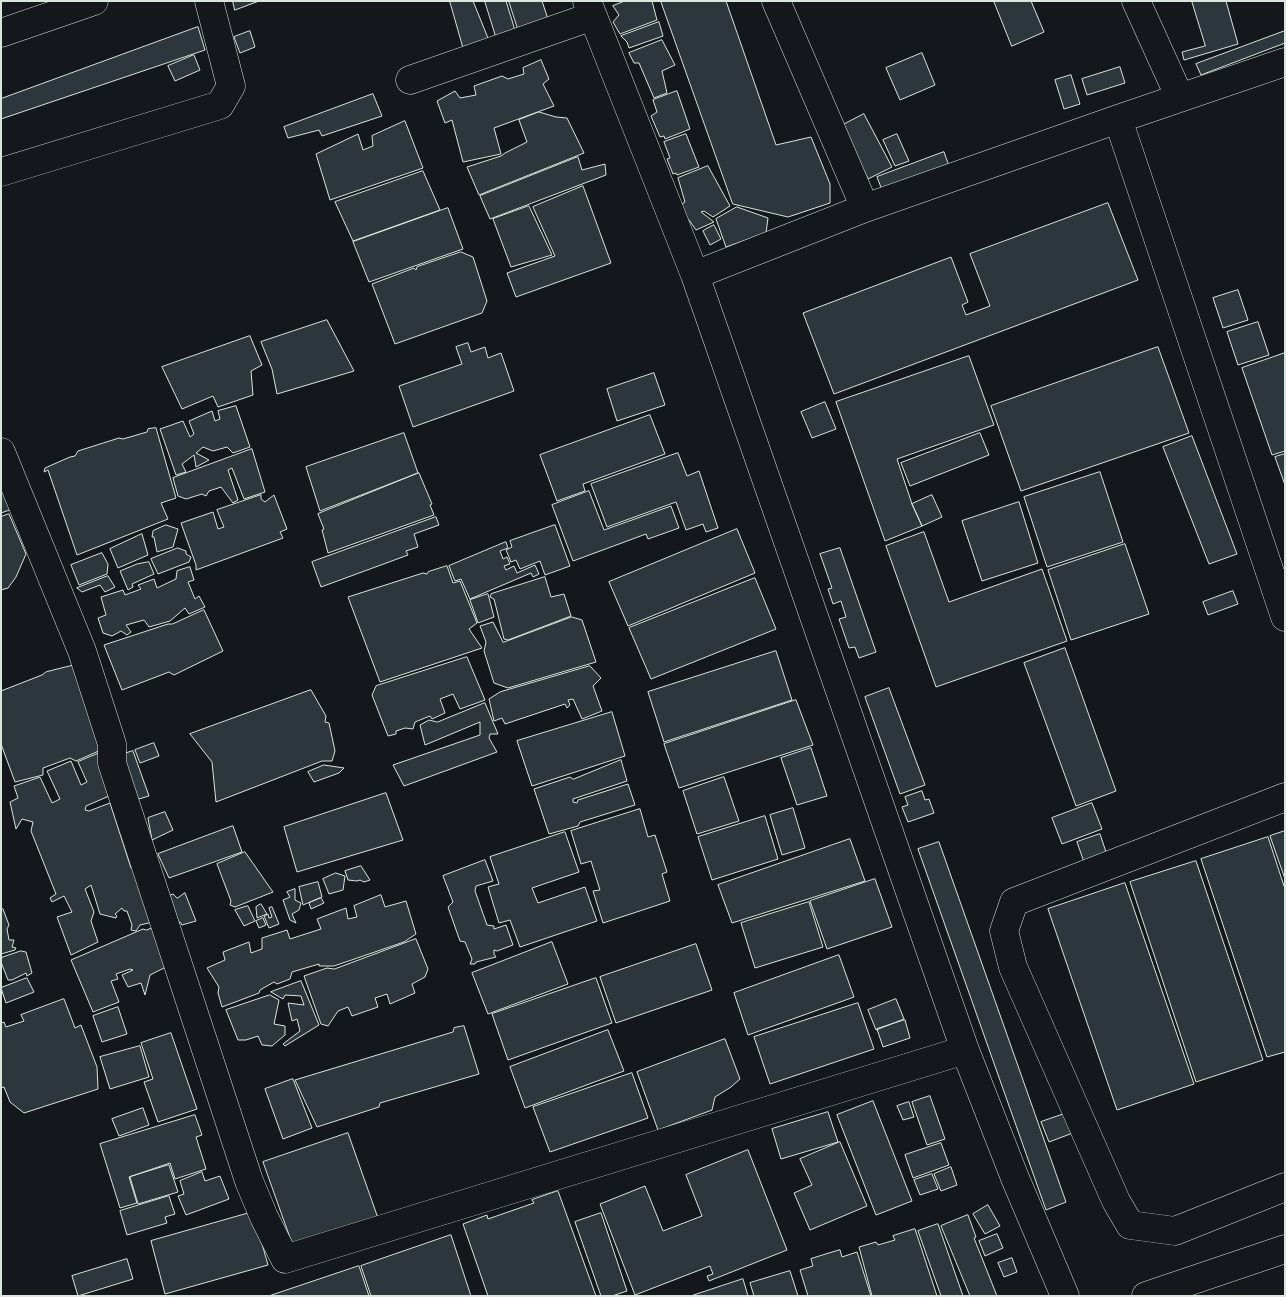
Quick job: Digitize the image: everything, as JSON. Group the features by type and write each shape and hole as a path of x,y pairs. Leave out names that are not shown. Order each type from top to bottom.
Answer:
{"street":[{"path":"1,33 94,1"},
{"path":"1,172 220,105 231,86 209,1"},
{"path":"776,1 865,208"},
{"path":"1136,1 1180,98"},
{"path":"410,80 590,9 695,275 965,1050 1015,1178 1065,1296"},
{"path":"695,275 865,208 1285,62"},
{"path":"1118,119 1285,617"},
{"path":"1,452 82,651 112,744 112,763 250,1181 264,1217 285,1259 965,1050"},
{"path":"1285,797 1014,902 1004,931 1013,967 1116,1202 1130,1225 1175,1231 1285,1187"},
{"path":"1146,1296 1285,1249"}],"building":[{"path":"233,1 259,1 235,10"},
{"path":"450,1 473,1 492,48 466,57"},
{"path":"485,1 506,1 518,40 499,46"},
{"path":"509,1 542,1 551,28 521,38"},
{"path":"625,1 652,1 657,20 620,34 613,22 619,15 613,6"},
{"path":"661,1 726,1 776,145 811,137 830,184 830,203 788,217 733,204"},
{"path":"994,1 1031,1 1044,32 1012,46"},
{"path":"1192,1 1226,1 1238,44 1184,60 1182,52 1205,46"},
{"path":"659,22 663,36 629,48 627,42 621,36"},
{"path":"198,27 205,50 1,119 1,99"},
{"path":"250,31 255,47 240,53 234,37"},
{"path":"1285,31 1285,43 1201,75 1196,64"},
{"path":"662,40 675,65 662,71 667,93 654,98 639,63 634,63 629,53"},
{"path":"922,53 935,85 900,100 886,68"},
{"path":"194,55 200,70 175,81 168,66"},
{"path":"541,60 549,79 543,84 554,106 494,128 501,154 463,162 452,120 445,123 437,101 455,91 460,98 476,95 474,86 502,76 508,79 524,74 523,68"},
{"path":"1120,67 1125,83 1087,95 1082,79"},
{"path":"1071,75 1080,104 1064,109 1055,80"},
{"path":"677,91 690,129 665,139 664,136 660,137 651,116 657,112 653,100"},
{"path":"373,94 382,116 322,136 319,130 288,138 284,127"},
{"path":"539,112 567,118 584,153 479,195 467,167 501,156 527,142 519,120"},
{"path":"864,114 892,167 868,179 841,126"},
{"path":"405,121 423,168 330,200 316,154 358,134 363,150 373,146 372,136"},
{"path":"686,134 699,167 677,175 676,173 673,174 667,159 670,158 664,142"},
{"path":"897,134 909,161 895,166 883,140"},
{"path":"944,152 949,166 882,190 877,177"},
{"path":"578,157 582,170 605,164 606,175 490,219 480,196"},
{"path":"708,166 730,206 713,217 704,211 701,212 714,222 696,230 689,220 678,217 682,204 685,202 678,178"},
{"path":"423,171 440,210 353,241 335,202"},
{"path":"583,186 611,263 516,297 507,273 555,256 533,207"},
{"path":"1108,203 1138,280 834,394 803,313 951,257 968,302 962,305 966,315 990,306 970,254"},
{"path":"529,206 552,255 511,267 493,219"},
{"path":"737,207 768,218 766,233 726,247 716,219"},
{"path":"448,208 463,249 369,282 353,242"},
{"path":"714,225 721,239 710,245 703,231"},
{"path":"461,252 473,257 487,301 482,313 395,344 372,284 414,268 416,270 417,267"},
{"path":"1238,290 1248,320 1223,328 1213,298"},
{"path":"327,320 354,371 277,394 272,369 261,342"},
{"path":"1258,322 1269,355 1238,365 1227,332"},
{"path":"250,336 262,365 251,371 253,395 218,407 213,396 182,409 162,367"},
{"path":"468,343 471,352 485,347 488,358 501,353 514,391 413,427 399,386 462,364 456,347"},
{"path":"1158,347 1189,433 1021,491 991,406"},
{"path":"1285,353 1285,451 1272,455 1242,368"},
{"path":"969,356 994,425 897,459 912,504 922,526 885,541 836,402"},
{"path":"654,373 665,405 617,421 607,389"},
{"path":"825,402 836,429 812,438 801,412"},
{"path":"236,406 250,447 233,453 227,447 213,451 203,447 196,453 209,460 196,467 194,455 182,464 186,472 176,475 160,429 183,421 190,437 194,434 189,421 212,411 215,421 220,419 218,411"},
{"path":"650,415 665,454 583,484 585,491 557,501 540,455"},
{"path":"156,428 176,498 161,503 168,519 77,555 48,470 44,472 45,468 75,456 78,451"},
{"path":"404,433 418,473 320,511 306,467"},
{"path":"980,433 989,455 910,486 901,463"},
{"path":"1192,436 1237,554 1209,564 1163,447"},
{"path":"252,449 265,492 244,499 232,468 228,470 238,500 233,503 221,487 209,491 206,496 202,494 186,499 178,496 173,478"},
{"path":"678,453 687,476 699,471 718,528 706,532 703,524 686,530 676,502 607,527 591,484"},
{"path":"1285,454 1285,485 1275,457"},
{"path":"1,462 18,507 1,513"},
{"path":"1100,472 1123,542 1047,567 1024,497"},
{"path":"419,473 432,504 430,505 434,515 328,553 322,530 324,529 318,514"},
{"path":"589,491 604,530 671,506 679,528 648,539 646,534 573,561 552,505"},
{"path":"261,495 261,499 265,502 274,495 287,529 280,532 283,538 196,570 196,565 181,523 213,512 218,529 224,527 217,510"},
{"path":"932,495 942,517 922,526 912,504"},
{"path":"1019,502 1038,563 982,581 962,521"},
{"path":"9,514 26,554 16,577 8,588 1,590 1,517"},
{"path":"436,517 439,525 414,534 418,547 406,551 408,555 321,587 312,562"},
{"path":"166,525 178,529 173,547 157,552 154,537 152,537 153,531"},
{"path":"555,525 570,566 545,575 540,561 520,569 516,560 511,562 506,550 512,547 510,541"},
{"path":"737,529 755,573 628,626 609,582"},
{"path":"924,532 949,602 1042,569 1067,641 936,687 886,546"},
{"path":"142,534 148,555 118,568 110,549"},
{"path":"506,542 508,548 500,551 503,559 507,557 510,564 504,566 506,570 514,566 517,573 535,565 539,574 533,577 531,573 470,599 461,579 455,581 449,566"},
{"path":"1125,544 1149,614 1071,640 1048,570"},
{"path":"178,548 186,551 186,554 191,557 189,562 158,574 151,559"},
{"path":"840,548 876,652 859,658 855,647 849,648 839,619 846,617 841,601 833,604 828,589 832,588 820,554"},
{"path":"102,553 108,564 107,574 79,585 71,565"},
{"path":"149,562 154,574 132,584 133,587 128,590 120,571 137,564"},
{"path":"447,566 453,583 460,581 477,623 469,629 482,648 380,682 348,597 423,573 427,574"},
{"path":"190,567 194,580 188,582 195,599 199,596 205,607 189,614 185,608 170,621 149,627 144,620 126,625 131,632 127,635 121,631 112,636 103,633 98,618 106,615 101,597 123,590 125,595 141,589 138,585 154,579 157,588 176,579 177,571"},
{"path":"108,576 115,587 105,592 100,585 82,592 77,588"},
{"path":"545,577 551,597 564,594 571,616 508,640 504,639 494,599 490,597 491,594"},
{"path":"755,578 776,629 651,679 629,628"},
{"path":"1233,591 1238,604 1208,615 1203,602"},
{"path":"488,594 494,617 478,623 470,600"},
{"path":"204,610 223,651 174,675 169,672 122,690 104,645 172,624"},
{"path":"572,617 582,620 596,662 508,688 494,683 484,651 486,642 480,626 493,622 503,642"},
{"path":"1065,648 1116,791 1076,806 1024,663"},
{"path":"776,651 792,700 664,742 648,692"},
{"path":"467,657 485,700 460,709 453,694 440,699 445,713 432,719 430,716 415,722 413,729 405,728 396,731 396,734 388,736 372,695 376,686"},
{"path":"79,664 101,750 76,761 70,758 43,768 43,775 15,782 1,744 1,691 46,672"},
{"path":"590,666 601,678 593,686 602,711 582,719 573,699 568,700 570,705 567,708 565,704 505,724 502,718 494,721 489,699 500,692"},
{"path":"889,688 925,785 900,794 865,697"},
{"path":"311,690 326,716 325,722 329,723 335,751 332,761 322,761 216,802 212,762 190,734"},
{"path":"796,700 813,745 679,788 664,744"},
{"path":"485,703 498,734 490,734 489,738 497,752 404,786 393,765 480,735 480,722 425,745 420,725 429,720 437,722"},
{"path":"612,712 625,756 532,786 517,741"},
{"path":"154,743 159,756 140,763 135,750"},
{"path":"811,748 827,796 797,805 781,758"},
{"path":"133,751 149,796 132,801 114,757"},
{"path":"102,752 116,793 86,806 85,810 89,811 110,803 131,868 153,858 157,921 140,925 136,931 131,930 132,925 127,911 124,911 122,908 115,914 116,918 100,914 91,885 85,889 94,912 91,921 98,942 71,955 57,917 72,912 64,896 52,902 50,898 56,894 31,831 33,822 22,819 16,829 10,802 18,798 14,786 40,777 52,803 60,799 47,771 71,761 81,785 87,782 78,762"},
{"path":"621,760 627,781 573,799 573,802 577,803 578,800 628,784 635,805 580,822 578,826 549,834 534,789 570,777 573,779"},
{"path":"324,765 344,768 339,773 314,782 308,772"},
{"path":"724,777 739,821 697,834 683,791"},
{"path":"922,791 925,800 929,799 934,813 908,822 902,807 908,805 905,797"},
{"path":"386,793 403,840 297,872 284,827"},
{"path":"1092,803 1102,829 1062,844 1052,818"},
{"path":"793,808 805,848 782,855 770,815"},
{"path":"640,809 648,837 655,835 667,872 662,874 670,901 603,923 593,891 600,890 591,861 581,864 571,831"},
{"path":"165,812 173,830 152,840 148,818"},
{"path":"765,816 778,859 712,880 698,837"},
{"path":"233,826 242,852 169,878 158,854"},
{"path":"1285,831 1285,879 1270,836"},
{"path":"565,832 579,872 532,888 538,903 585,887 597,921 520,947 510,920 499,923 488,887 499,884 490,857"},
{"path":"1100,834 1108,858 1085,865 1077,842"},
{"path":"1268,837 1285,889 1285,1052 1267,1057 1201,859"},
{"path":"850,839 865,881 732,923 718,885"},
{"path":"939,842 1066,1202 1046,1210 918,849"},
{"path":"245,852 273,892 235,907 230,905 231,901 217,864"},
{"path":"485,860 493,881 476,886 475,891 487,925 494,926 494,929 506,925 513,945 497,951 494,950 496,957 470,964 472,959 465,942 460,941 448,907 453,902 443,876"},
{"path":"1196,861 1263,1060 1196,1082 1130,882"},
{"path":"361,866 370,880 364,882 348,880 345,871"},
{"path":"336,873 345,876 343,890 329,894 323,879"},
{"path":"875,879 892,927 827,949 810,901"},
{"path":"318,882 322,897 303,905 299,887"},
{"path":"1125,883 1194,1084 1117,1110 1048,909"},
{"path":"295,889 295,900 301,903 299,910 292,914 296,923 290,920 283,900 290,897 287,892"},
{"path":"185,893 196,921 182,925 180,922 172,924 162,898 173,894 177,898"},
{"path":"381,895 385,907 406,901 416,934 404,942 334,966 319,966 319,964 292,972 290,979 277,984 274,982 260,990 259,993 222,1007 218,993 219,987 207,968 225,960 223,952 249,942 251,953 262,949 262,938 287,930 290,939 321,929 317,919 346,908 348,919 357,917 354,906"},
{"path":"321,898 324,903 311,909 309,903"},
{"path":"809,902 823,947 755,968 741,923"},
{"path":"261,904 267,914 257,918 256,907"},
{"path":"248,906 255,921 244,926 235,910"},
{"path":"272,907 279,924 269,928 264,916 268,914 269,918 272,917 269,908"},
{"path":"3,909 9,925 7,929 9,940 14,940 12,947 16,948 1,954 1,910"},
{"path":"263,918 266,925 259,928 256,921"},
{"path":"170,921 177,972 164,968 150,975 145,995 141,983 128,987 122,975 133,970 130,969 116,974 118,979 111,981 119,1002 93,1012 71,960 143,929 146,930"},
{"path":"416,939 428,969 425,977 412,984 415,993 390,1004 387,994 375,998 378,1007 352,1016 348,1007 338,1011 328,1026 321,1024 304,976 327,968 334,969"},
{"path":"552,942 568,984 488,1014 472,973"},
{"path":"696,944 712,990 616,1023 600,977"},
{"path":"21,951 26,952 32,973 27,976 26,973 8,980 1,958"},
{"path":"839,955 854,997 748,1035 734,993"},
{"path":"27,978 34,992 6,1003 1,988"},
{"path":"596,978 612,1023 508,1060 492,1014"},
{"path":"301,981 319,1025 285,1046 283,1044 300,1031 297,1019 292,1021 288,1003 304,1005 301,996 285,995 283,999 271,992"},
{"path":"270,995 279,1000 274,1024 285,1026 285,1035 272,1046 262,1045 258,1036 246,1040 238,1040 226,1010"},
{"path":"64,999 75,1028 81,1025 97,1067 98,1089 24,1113 10,1102 4,1087 1,1088 1,1023 4,1022 6,1027 24,1021 21,1015"},
{"path":"896,999 904,1019 876,1030 868,1010"},
{"path":"858,1003 874,1049 770,1084 754,1037"},
{"path":"118,1007 127,1034 102,1042 93,1016"},
{"path":"905,1020 910,1038 883,1047 877,1029"},
{"path":"464,1026 479,1074 380,1103 379,1107 317,1127 295,1080 453,1032 454,1028"},
{"path":"608,1030 624,1071 525,1108 510,1067"},
{"path":"171,1033 197,1109 158,1122 144,1082 153,1079 141,1043"},
{"path":"725,1039 740,1079 715,1097 712,1110 658,1130 637,1072"},
{"path":"140,1046 149,1077 110,1089 100,1057"},
{"path":"632,1073 648,1118 550,1152 533,1107"},
{"path":"293,1079 312,1128 283,1139 265,1089"},
{"path":"930,1096 945,1139 927,1145 912,1102"},
{"path":"873,1101 912,1201 876,1215 837,1115"},
{"path":"909,1102 914,1117 903,1120 897,1106"},
{"path":"143,1108 149,1125 119,1136 112,1119"},
{"path":"828,1112 838,1142 781,1159 772,1129"},
{"path":"1070,1112 1078,1131 1049,1142 1041,1122"},
{"path":"195,1115 202,1135 196,1137 206,1169 175,1179 170,1163 129,1177 137,1203 120,1208 100,1144"},
{"path":"348,1133 379,1221 294,1249 263,1162"},
{"path":"840,1142 867,1206 810,1230 794,1193 812,1185 800,1159"},
{"path":"941,1143 949,1165 913,1178 905,1155"},
{"path":"748,1150 787,1250 709,1281 707,1276 713,1274 710,1266 635,1295 600,1204 645,1186 663,1231 702,1216 686,1175"},
{"path":"169,1165 178,1192 138,1204 130,1177"},
{"path":"951,1167 957,1185 941,1191 934,1174"},
{"path":"202,1172 205,1181 220,1176 229,1199 186,1215 178,1196 184,1194 180,1181"},
{"path":"932,1174 938,1189 920,1195 914,1180"},
{"path":"558,1191 596,1296 488,1296 463,1224 487,1215 488,1219 534,1203 532,1200"},
{"path":"169,1196 175,1214 165,1217 167,1223 127,1235 120,1211"},
{"path":"988,1205 1000,1226 985,1234 973,1214"},
{"path":"253,1212 268,1265 165,1294 151,1241"},
{"path":"601,1213 627,1291 612,1296 601,1296 575,1222"},
{"path":"968,1215 976,1237 974,1238 997,1296 970,1296 941,1226"},
{"path":"938,1224 963,1296 941,1296 918,1231"},
{"path":"915,1229 937,1296 872,1296 859,1247 876,1242 878,1245 895,1240 893,1236"},
{"path":"997,1234 1003,1248 985,1256 979,1241"},
{"path":"451,1235 471,1296 371,1296 361,1266"},
{"path":"840,1250 842,1257 857,1252 871,1296 808,1296 800,1270 813,1266 811,1259"},
{"path":"1012,1258 1017,1272 1004,1277 998,1263"},
{"path":"127,1259 133,1279 78,1296 72,1276"},
{"path":"359,1266 369,1296 269,1296"},
{"path":"790,1271 798,1296 754,1296 750,1283"},
{"path":"743,1279 748,1296 691,1296"}]}
